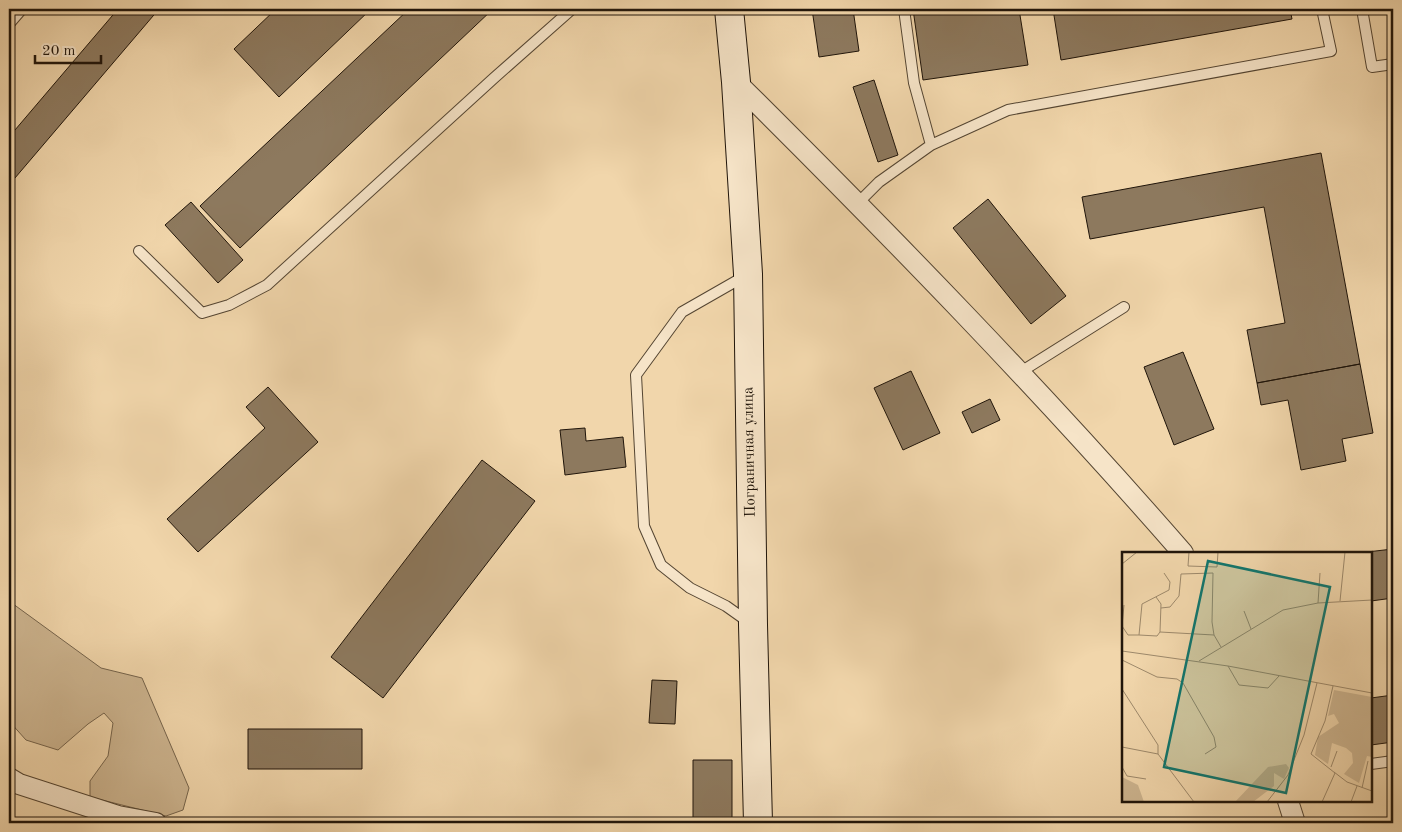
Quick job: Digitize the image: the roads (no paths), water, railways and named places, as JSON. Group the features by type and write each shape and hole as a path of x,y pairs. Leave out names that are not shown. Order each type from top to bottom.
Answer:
{"street":[{"name":"Пограничная улица","path":"729,9 736,82 748,274 758,823"},
{"path":"736,82 858,203 985,335 1183,552"},
{"path":"9,778 19,784 118,816 156,823"},
{"path":"1288,802 1295,823"}],"lane":[{"path":"9,24 22,9"},
{"path":"139,252 202,313 229,305 266,285 572,9"},
{"path":"904,9 914,84 930,145"},
{"path":"858,203 879,182 930,145 1008,110 1332,51 1322,9"},
{"path":"1362,9 1372,67 1393,64"},
{"path":"748,274 682,312 636,376 644,526 661,565 690,588 726,606 753,625"},
{"path":"1019,372 1124,307"},
{"path":"1372,764 1393,761"}]}
